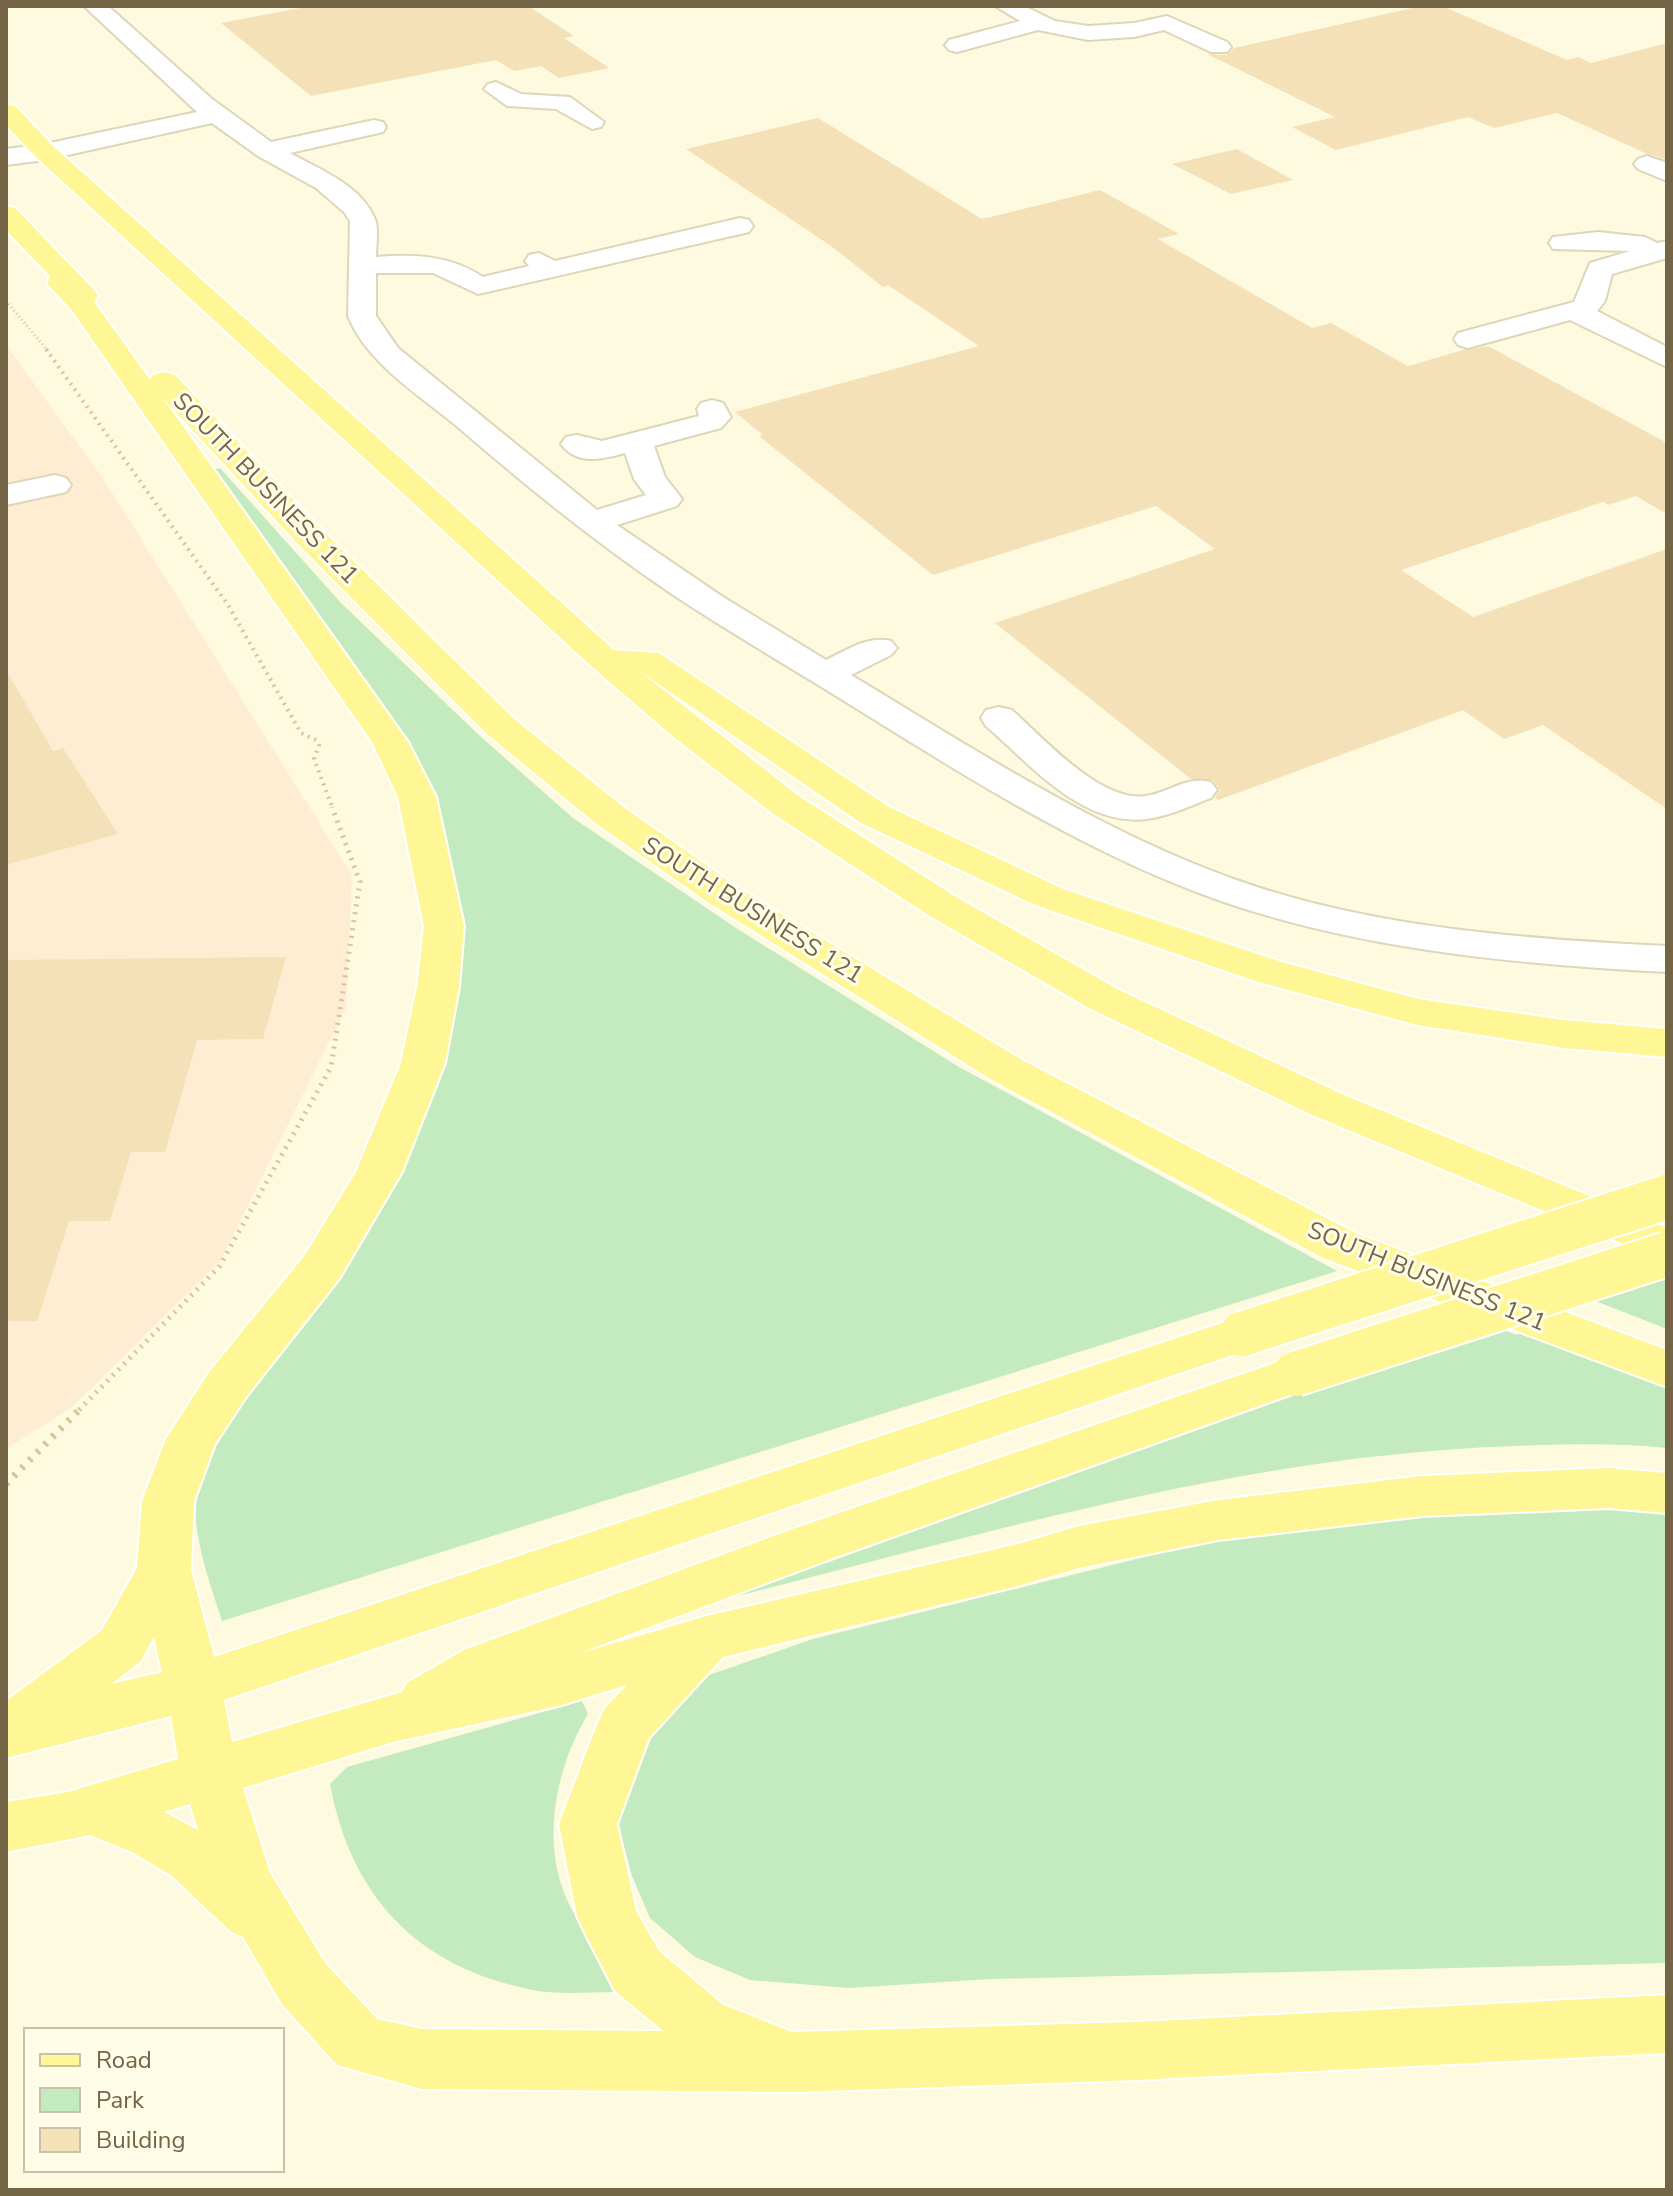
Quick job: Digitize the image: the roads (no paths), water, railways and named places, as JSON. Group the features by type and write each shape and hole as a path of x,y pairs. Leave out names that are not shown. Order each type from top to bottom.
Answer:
{"main road":[{"path":"6,111 39,146 602,658 689,731 786,805 942,906 1104,999 1328,1105 1667,1246"},
{"name":"SOUTH BUSINESS 121","path":"6,214 310,537 500,726 653,848 1007,1070 1207,1178 1340,1246 1667,1369"},
{"path":"64,274 61,284 81,303 390,742 417,797 444,926 438,987 423,1063 379,1172 322,1267 228,1384 191,1439 168,1501 164,1570 194,1687 210,1775 243,1882 303,1983 359,2044 422,2059 794,2062 1136,2051 1667,2024"},
{"path":"602,658 647,660 875,815 1049,897 1270,972 1417,1012 1564,1034 1667,1043"},
{"path":"6,1733 194,1687 1242,1334 1667,1197"},
{"path":"393,1718 484,1666 809,1545 1295,1374 1667,1254"},
{"path":"6,1827 91,1810 393,1718 558,1683 707,1638 1018,1565 1079,1547 1218,1520 1423,1496 1608,1488 1667,1493"},
{"path":"6,1733 121,1646 164,1570"},
{"path":"707,1638 625,1725 588,1824 607,1916 637,1971 700,2024 794,2062"},
{"path":"91,1810 153,1834 193,1858 274,1933"}],"street":[{"path":"1006,6 1059,29 1099,33 1167,23"},
{"path":"1134,6 1219,47"},
{"path":"99,10 132,9"},
{"path":"99,10 210,110 267,151 329,184 356,208 363,221 362,316 375,341 592,522 698,596 825,674 1075,823 1118,846 1192,877 1284,907 1436,941 1667,959"},
{"path":"957,45 1020,30 1037,22"},
{"path":"496,89 516,101 561,102 592,122"},
{"path":"6,157 39,146 210,110"},
{"path":"267,151 376,125"},
{"path":"6,148 39,146"},
{"path":"363,266 451,267 478,286 545,265 740,226"},
{"path":"1563,243 1598,240 1667,248"},
{"path":"1468,339 1588,306 1600,269 1667,248"},
{"path":"1574,311 1667,358"},
{"path":"577,444 594,451 710,422 716,417 712,409"},
{"path":"592,522 666,499 650,479 636,440"},
{"path":"6,495 55,485"},
{"path":"825,674 879,648"},
{"path":"999,718 1066,776 1105,802 1137,808 1198,790"}]}
